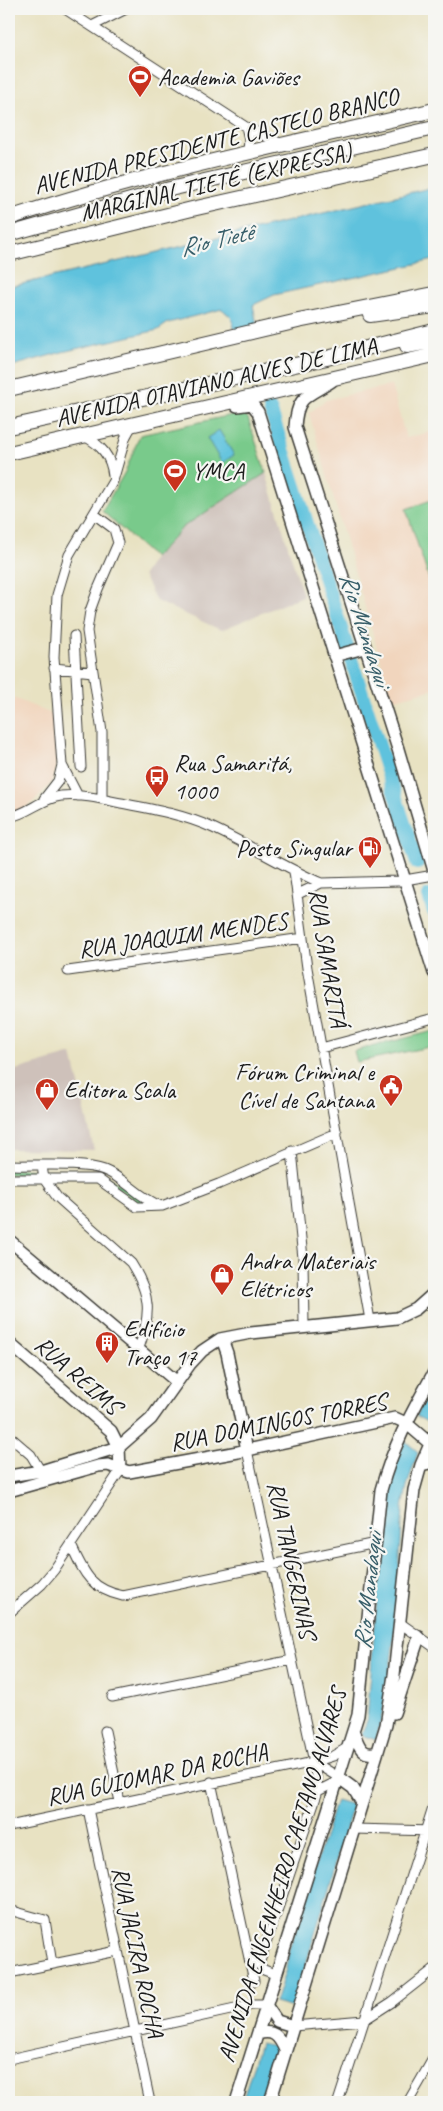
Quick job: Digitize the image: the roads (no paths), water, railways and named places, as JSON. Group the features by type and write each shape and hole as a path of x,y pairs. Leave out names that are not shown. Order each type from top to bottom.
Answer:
{"highway":[{"name":"AVENIDA PRESIDENTE CASTELO BRANCO","path":"9,218 53,203 248,152 434,110"},
{"path":"9,234 170,189 434,128"},
{"name":"MARGINAL TIETÊ (EXPRESSA)","path":"9,254 192,209 434,155"},
{"path":"9,243 147,203 170,189"},
{"path":"10,389 298,321 434,294"},
{"path":"298,321 314,324 434,306"},
{"path":"9,427 327,358 434,330"},
{"path":"327,358 434,341"},
{"name":"AVENIDA OTAVIANO ALVES DE LIMA","path":"9,453 434,355"}],"main road":[{"path":"333,379 302,398 295,416 295,427 364,648 398,749 434,873"},
{"path":"228,404 238,406 252,404 258,412 434,973"},
{"path":"334,656 364,648"},
{"path":"9,1240 138,1351 177,1382"},
{"path":"9,1491 43,1475 119,1447 151,1419 202,1351 222,1339 251,1333 397,1318 407,1314 434,1293"},
{"name":"RUA TANGERINAS","path":"222,1339 227,1353 247,1450"},
{"name":"RUA REIMS","path":"9,1343 103,1422 117,1440 120,1471"},
{"name":"AVENIDA ENGENHEIRO CAETANO ALVARES","path":"236,2102 358,1715 376,1542 385,1476 394,1446 434,1372"},
{"name":"RUA DOMINGOS TORRES","path":"43,1475 108,1465 120,1471 129,1472 247,1450 395,1418 406,1423 433,1442"},
{"path":"270,2102 386,1725 400,1623 414,1490 421,1465 433,1442"},
{"path":"421,1465 434,1462"},
{"path":"9,1476 43,1475"},
{"path":"386,1725 394,1714 420,1637"},
{"path":"353,1730 362,1750 370,1754 377,1752"},
{"path":"337,1780 353,1788 362,1803"},
{"path":"266,2005 278,2021 293,2026"},
{"path":"258,2034 266,2032 274,2034 279,2038 285,2050"}],"street":[{"path":"65,9 246,127 282,144"},
{"path":"92,26 126,9"},
{"path":"246,127 249,140 248,152"},
{"path":"78,796 62,765 54,668 56,595 69,555 113,481 126,436 132,425"},
{"path":"84,436 104,450 111,465 113,481"},
{"path":"94,514 114,529 118,543 106,566 90,611 87,631 103,740 102,799"},
{"path":"74,636 74,670 81,767"},
{"path":"54,668 93,672"},
{"path":"42,801 54,788 62,765"},
{"name":"RUA SAMARITÁ","path":"9,817 26,812 42,801 60,796 102,799 180,816 212,827 294,872 321,1048 370,1320"},
{"path":"294,872 321,883"},
{"path":"298,894 321,883 405,880 434,873"},
{"name":"RUA JOAQUIM MENDES","path":"68,971 303,938"},
{"path":"321,1048 434,1018"},
{"path":"9,1179 98,1180 137,1206 162,1206 219,1184 336,1133"},
{"path":"292,1151 303,1258 304,1327"},
{"path":"9,1165 102,1169 121,1179 150,1201 162,1206"},
{"path":"42,1166 44,1179 57,1197 131,1263 140,1277 148,1298 149,1313 146,1330 138,1351"},
{"path":"9,1436 31,1455 43,1475"},
{"name":"RUA TANGERINAS","path":"247,1450 314,1762 318,1791 259,1964"},
{"path":"9,1613 42,1584 71,1545 120,1471"},
{"path":"71,1545 92,1582 108,1593 123,1596 376,1542"},
{"path":"400,1623 434,1647"},
{"path":"112,1697 292,1660"},
{"path":"105,1731 120,1802"},
{"name":"RUA GUIOMAR DA ROCHA","path":"9,1826 211,1782 314,1762 333,1756 347,1748"},
{"path":"314,1762 337,1780 318,1791"},
{"path":"211,1782 254,1981"},
{"path":"338,2102 364,2020 430,1830 434,1804"},
{"name":"RUA JACIRA ROCHA","path":"88,1809 150,2102"},
{"path":"354,1830 430,1830"},
{"path":"9,1910 46,1920 52,1964"},
{"path":"248,1949 264,1970 275,1974"},
{"path":"9,1973 117,1951"},
{"path":"293,2026 364,2020 392,2002 434,1969"},
{"path":"9,2059 253,2005 266,2005"},
{"path":"408,2102 434,2057"}],"water":[{"name":"Rio Tietê","path":"434,187 434,260 274,295 253,305 257,325 235,331 231,317 222,309 168,323 158,330 62,352 9,367 9,287"},
{"path":"219,430 234,455 222,463 207,438"},
{"path":"434,1384 434,1423 433,1425 416,1416"},
{"path":"405,1441 418,1452 407,1486 403,1508 398,1595 392,1654 383,1712 376,1740 361,1735 367,1721 384,1511 397,1456"},
{"path":"336,1800 353,1805 293,2008 275,2003 286,1969 289,1949"},
{"path":"260,2043 279,2047 262,2102 242,2102"}],"waterway":[{"name":"Rio Mandaqui","path":"270,409 417,863"},
{"name":"Rio Mandaqui","path":"429,896 434,912"}],"place":[{"name":"Academia Gaviões","path":"140,98"},
{"name":"YMCA","path":"175,492"},
{"name":"Rua Samaritá, 1000","path":"157,798"},
{"name":"Posto Singular","path":"370,869"},
{"name":"Fórum Criminal e Cível de Santana","path":"391,1107"},
{"name":"Editora Scala","path":"47,1111"},
{"name":"Andra Materiais Elétricos","path":"222,1296"},
{"name":"Edifício Traço 17","path":"107,1364"}]}
